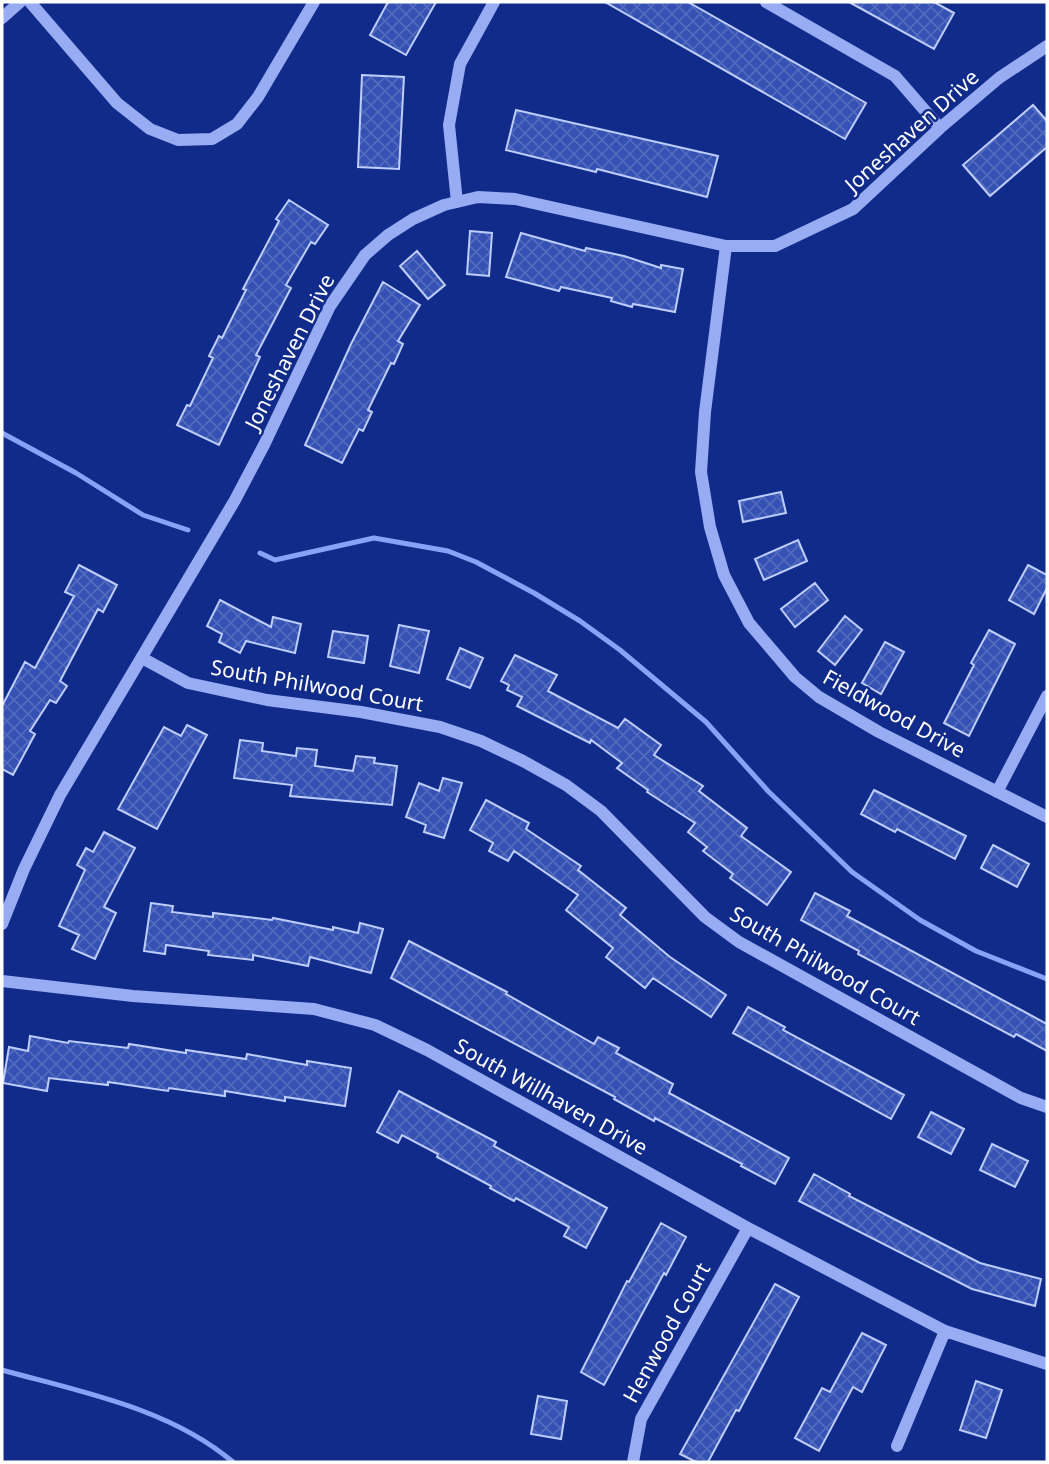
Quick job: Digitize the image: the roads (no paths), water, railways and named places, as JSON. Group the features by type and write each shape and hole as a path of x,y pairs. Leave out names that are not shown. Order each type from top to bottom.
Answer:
{"street":[{"path":"2,18 20,2"},
{"path":"30,2 117,103 150,129 178,140 212,139 237,124 258,97 314,2"},
{"path":"457,202 449,125 460,64 494,2"},
{"path":"766,2 895,76 940,128"},
{"name":"Joneshaven Drive","path":"2,924 24,869 60,795 247,478 330,306 365,255 388,235 413,219 444,205 478,197 515,199 726,246 775,246 853,209 940,128 999,78 1047,46"},
{"name":"Fieldwood Drive","path":"726,246 705,412 701,471 710,527 724,575 748,623 795,677 819,697 879,732 1047,817"},
{"name":"South Philwood Court","path":"142,658 188,683 267,701 361,712 440,727 481,741 523,761 566,785 601,811 705,917 739,942 1009,1091 1047,1107"},
{"path":"997,792 1047,696"},
{"name":"South Willhaven Drive","path":"2,981 133,996 314,1009 374,1025 427,1050 500,1093 748,1228 945,1331 1047,1364"},
{"name":"Henwood Court","path":"633,1462 641,1419 748,1228"},
{"path":"897,1446 945,1331"}],"waterway":[{"path":"2,433 76,473 143,515 188,530"},
{"path":"260,553 275,560 374,538 448,551 476,562 534,593 620,650 706,722 768,791 852,872 920,920 976,951 1047,979"},
{"path":"2,1370 153,1415 208,1443 233,1462"}]}
